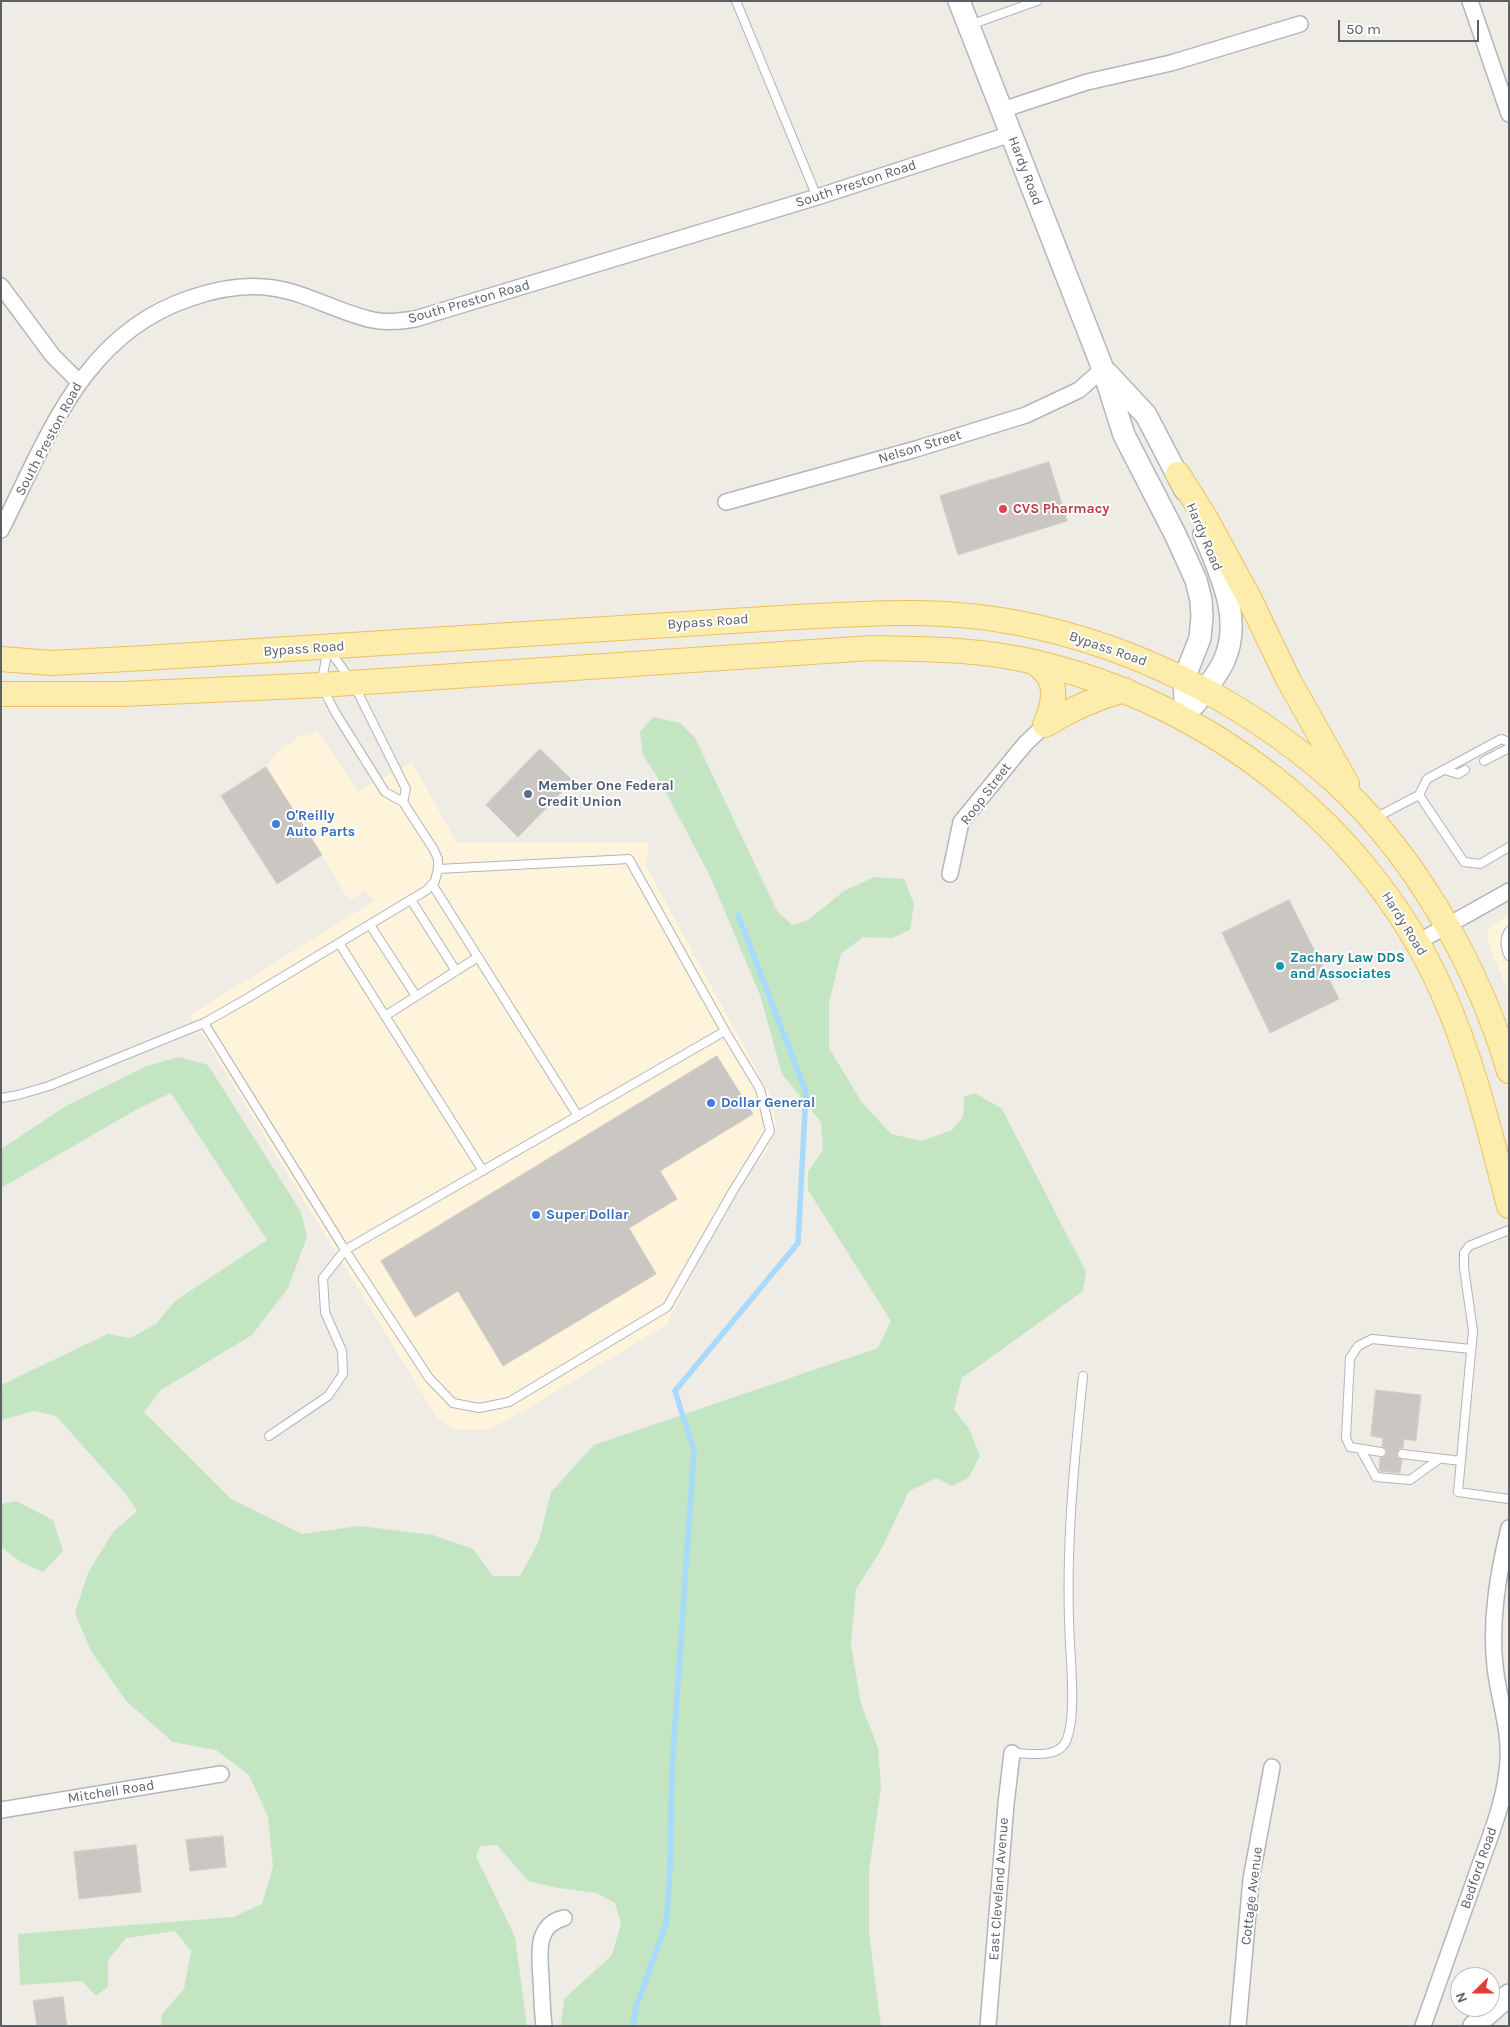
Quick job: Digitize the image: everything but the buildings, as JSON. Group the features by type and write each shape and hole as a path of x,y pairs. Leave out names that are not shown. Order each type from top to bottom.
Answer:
{"main road":[{"name":"Hardy Road","path":"959,1 1103,369 1124,435 1175,534 1196,580 1201,600 1202,617 1200,638 1184,679 1186,718"},
{"name":"Hardy Road","path":"1103,369 1146,415 1178,474 1218,566 1227,593 1230,612 1230,642 1223,663 1186,718"},
{"path":"1178,474 1206,519 1249,598 1288,679 1366,815 1395,848 1448,924 1478,984 1509,1071"},
{"name":"Bypass Road","path":"1,659 52,663 328,648 776,618 892,612 960,615 1015,622 1058,631 1109,647 1184,679 1228,704 1298,750 1331,778 1366,815"},
{"path":"1,694 123,694 321,685 872,648 936,649 983,652 1035,662 1080,674 1124,690 1186,718"},
{"path":"1,663 32,661"},
{"path":"1035,662 1049,677 1051,686 1053,699 1051,711 1045,725"},
{"path":"1045,725 1070,709 1097,697 1124,690"},
{"name":"Hardy Road","path":"1186,718 1233,748 1303,801 1368,871 1418,942 1442,990 1462,1038 1478,1087 1509,1206"},
{"path":"1474,2026 1509,1995"}],"street":[{"path":"1470,1 1509,114"},
{"path":"1002,110 1087,82 1171,63 1300,24"},
{"name":"South Preston Road","path":"1,530 78,382 94,362 121,335 143,319 179,302 209,292 242,287 272,288 291,292 374,320 395,322 415,319 817,197 1011,134"},
{"path":"1,286 47,348 78,382"},
{"name":"Nelson Street","path":"726,502 916,449 1026,415 1079,390 1103,369"},
{"name":"Roop Street","path":"950,874 961,822 1025,744 1045,725"},
{"path":"1418,942 1509,891"},
{"name":"Bedford Road","path":"1423,2026 1491,1834 1505,1787 1508,1759 1507,1733 1495,1666 1493,1622 1499,1574 1509,1528"},
{"name":"East Cleveland Avenue","path":"988,2026 1006,1804 1012,1753"},
{"name":"Cottage Avenue","path":"1238,2026 1251,1879 1272,1766"},
{"name":"Mitchell Road","path":"1,1810 221,1774"},
{"path":"544,2026 539,1957 542,1935 548,1925 564,1918"}],"lane":[{"path":"736,1 817,197"},
{"path":"969,26 1038,1"},
{"path":"328,648 352,683 406,789 404,802"},
{"path":"1,1098 49,1086 204,1023 370,925 427,890 432,884 438,869 438,859 434,850 404,802 385,792 335,712 321,685 328,648"},
{"path":"1366,815 1419,795 1427,779 1502,740 1509,742"},
{"path":"1484,760 1509,748"},
{"path":"1445,770 1458,774 1465,770"},
{"path":"1419,795 1464,862 1480,864 1509,847"},
{"path":"204,1023 345,1250 429,1378 453,1403 479,1408 509,1402 667,1307 770,1130 760,1089 629,859 438,869"},
{"path":"432,884 578,1116"},
{"path":"411,900 456,971"},
{"path":"370,925 416,996"},
{"path":"1509,931 1505,936 1506,950 1509,956"},
{"path":"339,943 483,1170"},
{"path":"385,1016 478,957"},
{"path":"269,1436 328,1396 343,1374 342,1351 325,1312 323,1278 345,1250 726,1031"},
{"path":"1509,1230 1469,1246 1464,1253 1464,1268 1473,1331 1458,1492 1509,1499"},
{"path":"1381,1452 1350,1447 1346,1438 1350,1358 1358,1346 1372,1339 1471,1349"},
{"path":"1012,1753 1052,1754 1060,1749 1067,1738 1072,1708 1068,1546 1072,1478 1083,1376"},
{"path":"1361,1450 1376,1477 1410,1480 1439,1459"},
{"path":"1402,1454 1461,1462"}],"shaded area":[{"path":"317,731 358,791 412,763 457,843 649,842 646,866 774,1102 776,1130 764,1155 744,1176 666,1325 522,1412 487,1430 457,1430 438,1419 190,1015 374,901 365,890 349,901 322,855 277,884 221,796 266,767 277,752 301,735 307,736"},
{"path":"1509,915 1509,994 1488,942 1488,928"}],"green space":[{"path":"653,717 680,723 695,738 777,911 792,925 808,920 844,891 874,877 904,879 914,904 910,930 892,938 863,937 841,954 829,1003 829,1048 861,1101 891,1134 922,1141 952,1130 963,1117 964,1097 975,1093 1002,1109 1086,1272 1083,1291 962,1378 954,1409 969,1429 980,1456 969,1477 953,1486 936,1478 909,1491 881,1550 856,1589 851,1644 861,1704 878,1748 881,1787 869,1871 869,1934 881,2026 561,2026 564,1999 612,1955 621,1923 615,1903 597,1893 559,1888 528,1881 497,1845 480,1846 476,1856 515,1937 527,2026 161,2026 162,2014 184,1989 191,1951 175,1931 126,1938 108,1960 108,1987 96,1996 82,1981 20,1985 18,1934 233,1917 262,1904 273,1867 268,1817 249,1775 216,1750 173,1742 127,1702 91,1651 75,1613 88,1573 113,1532 137,1511 125,1493 56,1416 34,1411 1,1420 1,1385 108,1334 130,1338 156,1324 175,1301 267,1240 171,1093 139,1108 1,1188 1,1149 66,1106 147,1066 179,1057 208,1065 301,1212 307,1237 288,1288 252,1335 161,1390 144,1412 231,1499 302,1534 359,1526 433,1535 473,1549 493,1576 520,1576 539,1541 551,1492 594,1445 878,1348 891,1321 808,1190 808,1172 823,1150 821,1122 782,1074 760,995 710,876 661,783 643,755 640,732"},
{"path":"16,1501 53,1520 63,1551 43,1572 21,1562 1,1547 1,1504"}],"waterway":[{"path":"633,2026 636,2007 666,1924 670,1871 672,1769 694,1451 675,1391 798,1243 806,1092 738,915"}],"place":[{"name":"CVS Pharmacy","path":"1003,509"},
{"name":"Member One Federal Credit Union","path":"528,794"},
{"name":"O'Reilly Auto Parts","path":"276,824"},
{"name":"Zachary Law DDS and Associates","path":"1280,966"},
{"name":"Dollar General","path":"711,1103"},
{"name":"Super Dollar","path":"536,1215"}]}
